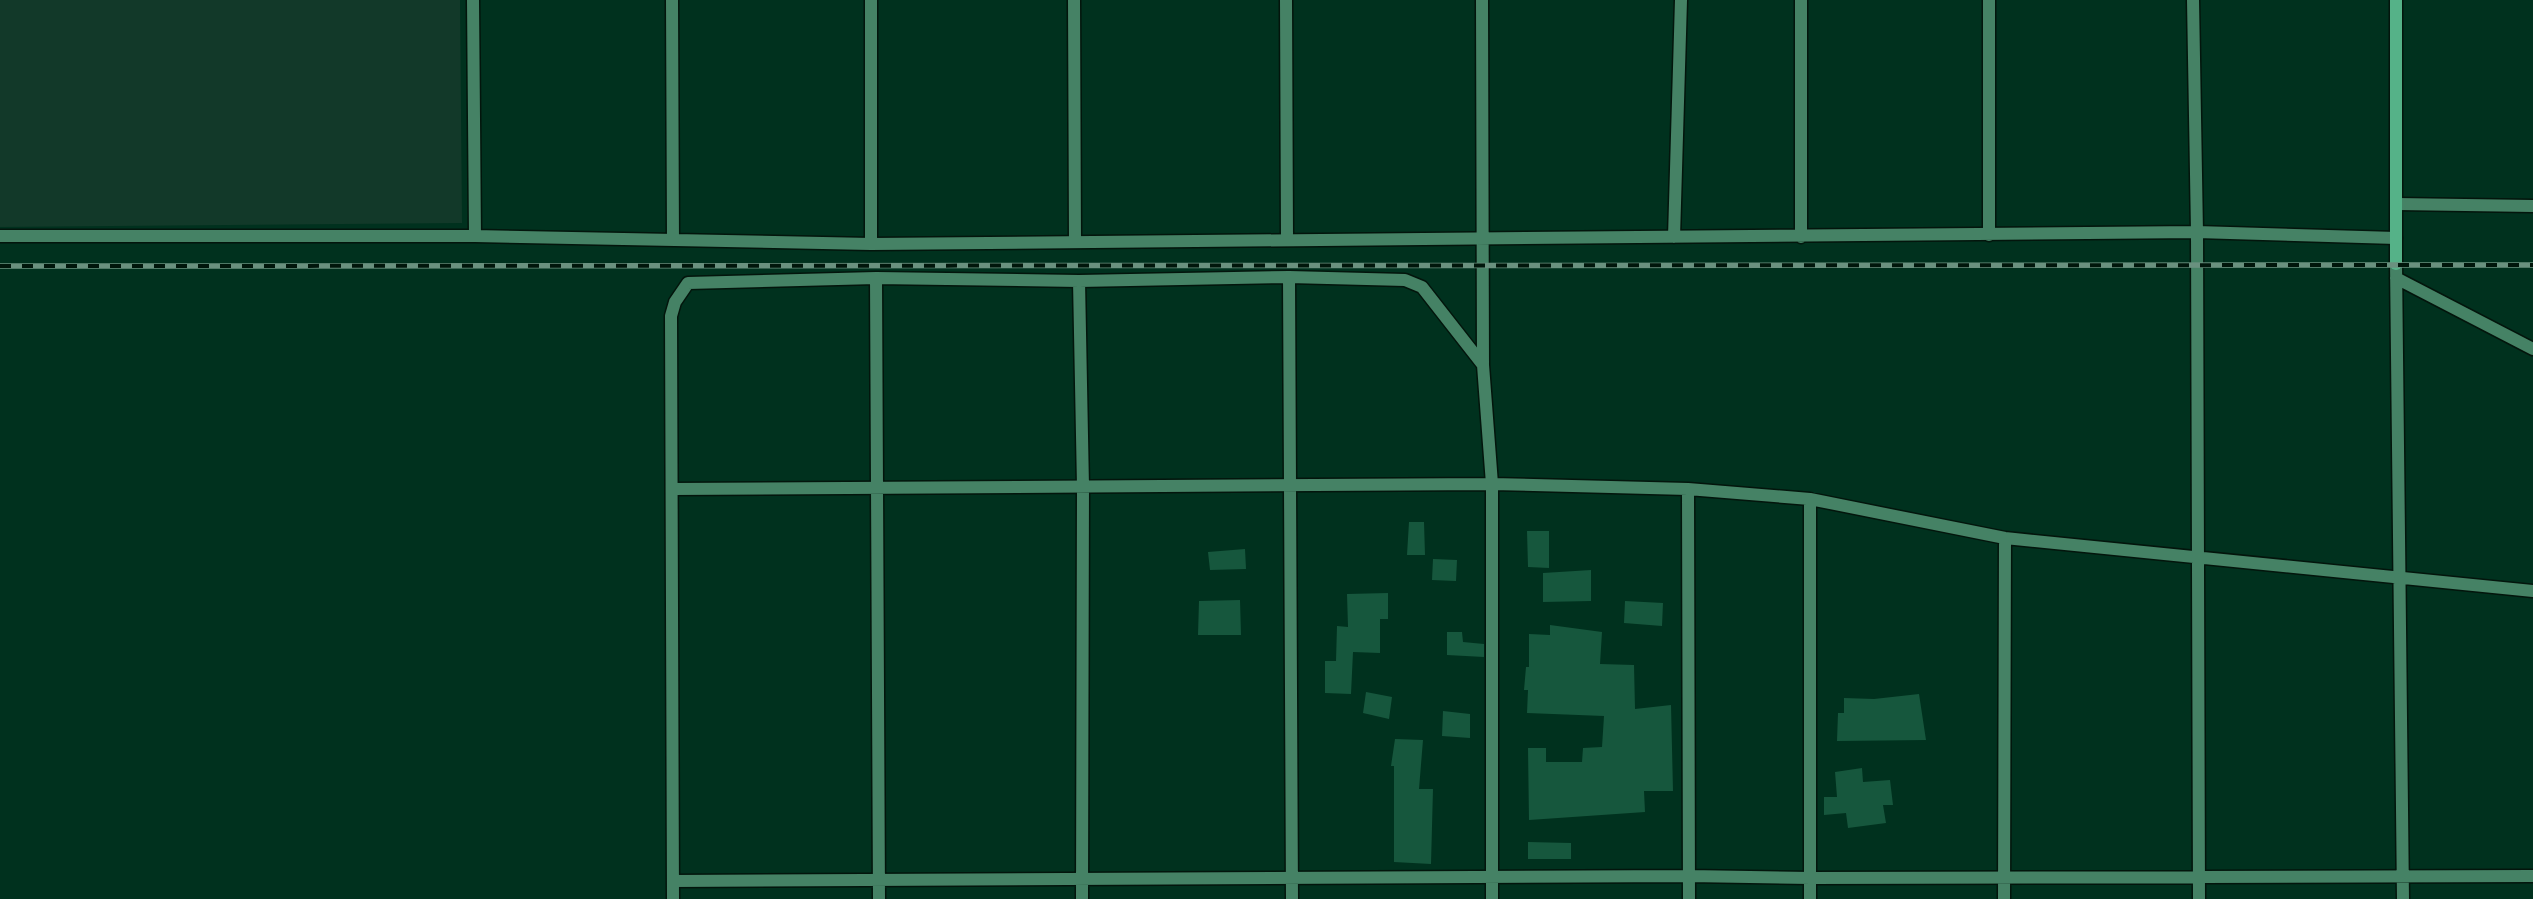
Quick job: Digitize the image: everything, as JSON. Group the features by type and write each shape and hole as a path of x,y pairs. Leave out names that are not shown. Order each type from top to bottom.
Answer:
{"main road":[{"path":"2396,0 2396,264"}],"street":[{"path":"473,0 475,236"},
{"path":"672,0 673,240"},
{"path":"871,0 872,244"},
{"path":"1074,0 1075,242"},
{"path":"1286,0 1286,239"},
{"path":"1482,0 1483,365 1492,484 1492,899"},
{"path":"1674,237 1681,0"},
{"path":"1801,0 1801,237"},
{"path":"1989,0 1989,235"},
{"path":"2193,0 2197,232 2199,899"},
{"path":"2397,204 2533,206"},
{"path":"0,236 475,236 872,244 2197,232 2396,238"},
{"path":"2396,264 2403,899"},
{"path":"672,899 671,316 675,302 688,283 876,278 1079,281 1289,277 1405,280 1422,287 1483,365"},
{"path":"1289,277 1292,899"},
{"path":"876,278 879,899"},
{"path":"2396,278 2533,349"},
{"path":"1079,281 1083,487 1082,899"},
{"path":"672,489 1492,484 1688,489 1810,499 2005,538 2533,592"},
{"path":"1688,489 1689,899"},
{"path":"1810,499 1810,899"},
{"path":"2004,899 2005,538"},
{"path":"672,881 1492,879 1689,876 1810,878 2533,876"}],"shaded area":[{"path":"0,0 460,0 462,223 0,227"}],"building":[{"path":"1409,522 1424,522 1425,555 1407,555"},
{"path":"1527,531 1549,531 1549,568 1528,567"},
{"path":"1245,549 1246,569 1210,570 1208,552"},
{"path":"1433,559 1457,560 1456,581 1432,580"},
{"path":"1591,570 1591,601 1543,602 1543,573"},
{"path":"1388,593 1388,619 1380,619 1380,653 1353,652 1351,694 1325,693 1325,661 1336,661 1337,626 1348,627 1347,594"},
{"path":"1240,600 1241,635 1198,635 1199,601"},
{"path":"1625,601 1663,603 1662,626 1624,623"},
{"path":"1550,625 1602,632 1600,664 1634,665 1635,709 1671,705 1673,791 1644,791 1645,812 1529,820 1528,748 1546,748 1546,762 1582,762 1583,748 1602,747 1604,716 1527,713 1528,690 1524,690 1526,667 1529,667 1529,634 1550,635"},
{"path":"1447,632 1462,632 1463,642 1484,644 1484,657 1447,655"},
{"path":"1366,692 1392,697 1389,719 1363,713"},
{"path":"1919,694 1926,740 1837,741 1838,713 1844,713 1844,698 1874,699"},
{"path":"1443,711 1470,714 1470,738 1442,736"},
{"path":"1395,739 1423,740 1419,789 1433,789 1431,864 1394,862 1394,766 1391,766"},
{"path":"1862,768 1863,782 1890,780 1893,805 1883,805 1886,823 1848,828 1846,813 1824,815 1824,797 1837,797 1835,772"},
{"path":"1528,842 1571,843 1571,859 1528,859"}],"railway":[{"path":"0,266 2533,265"}]}
